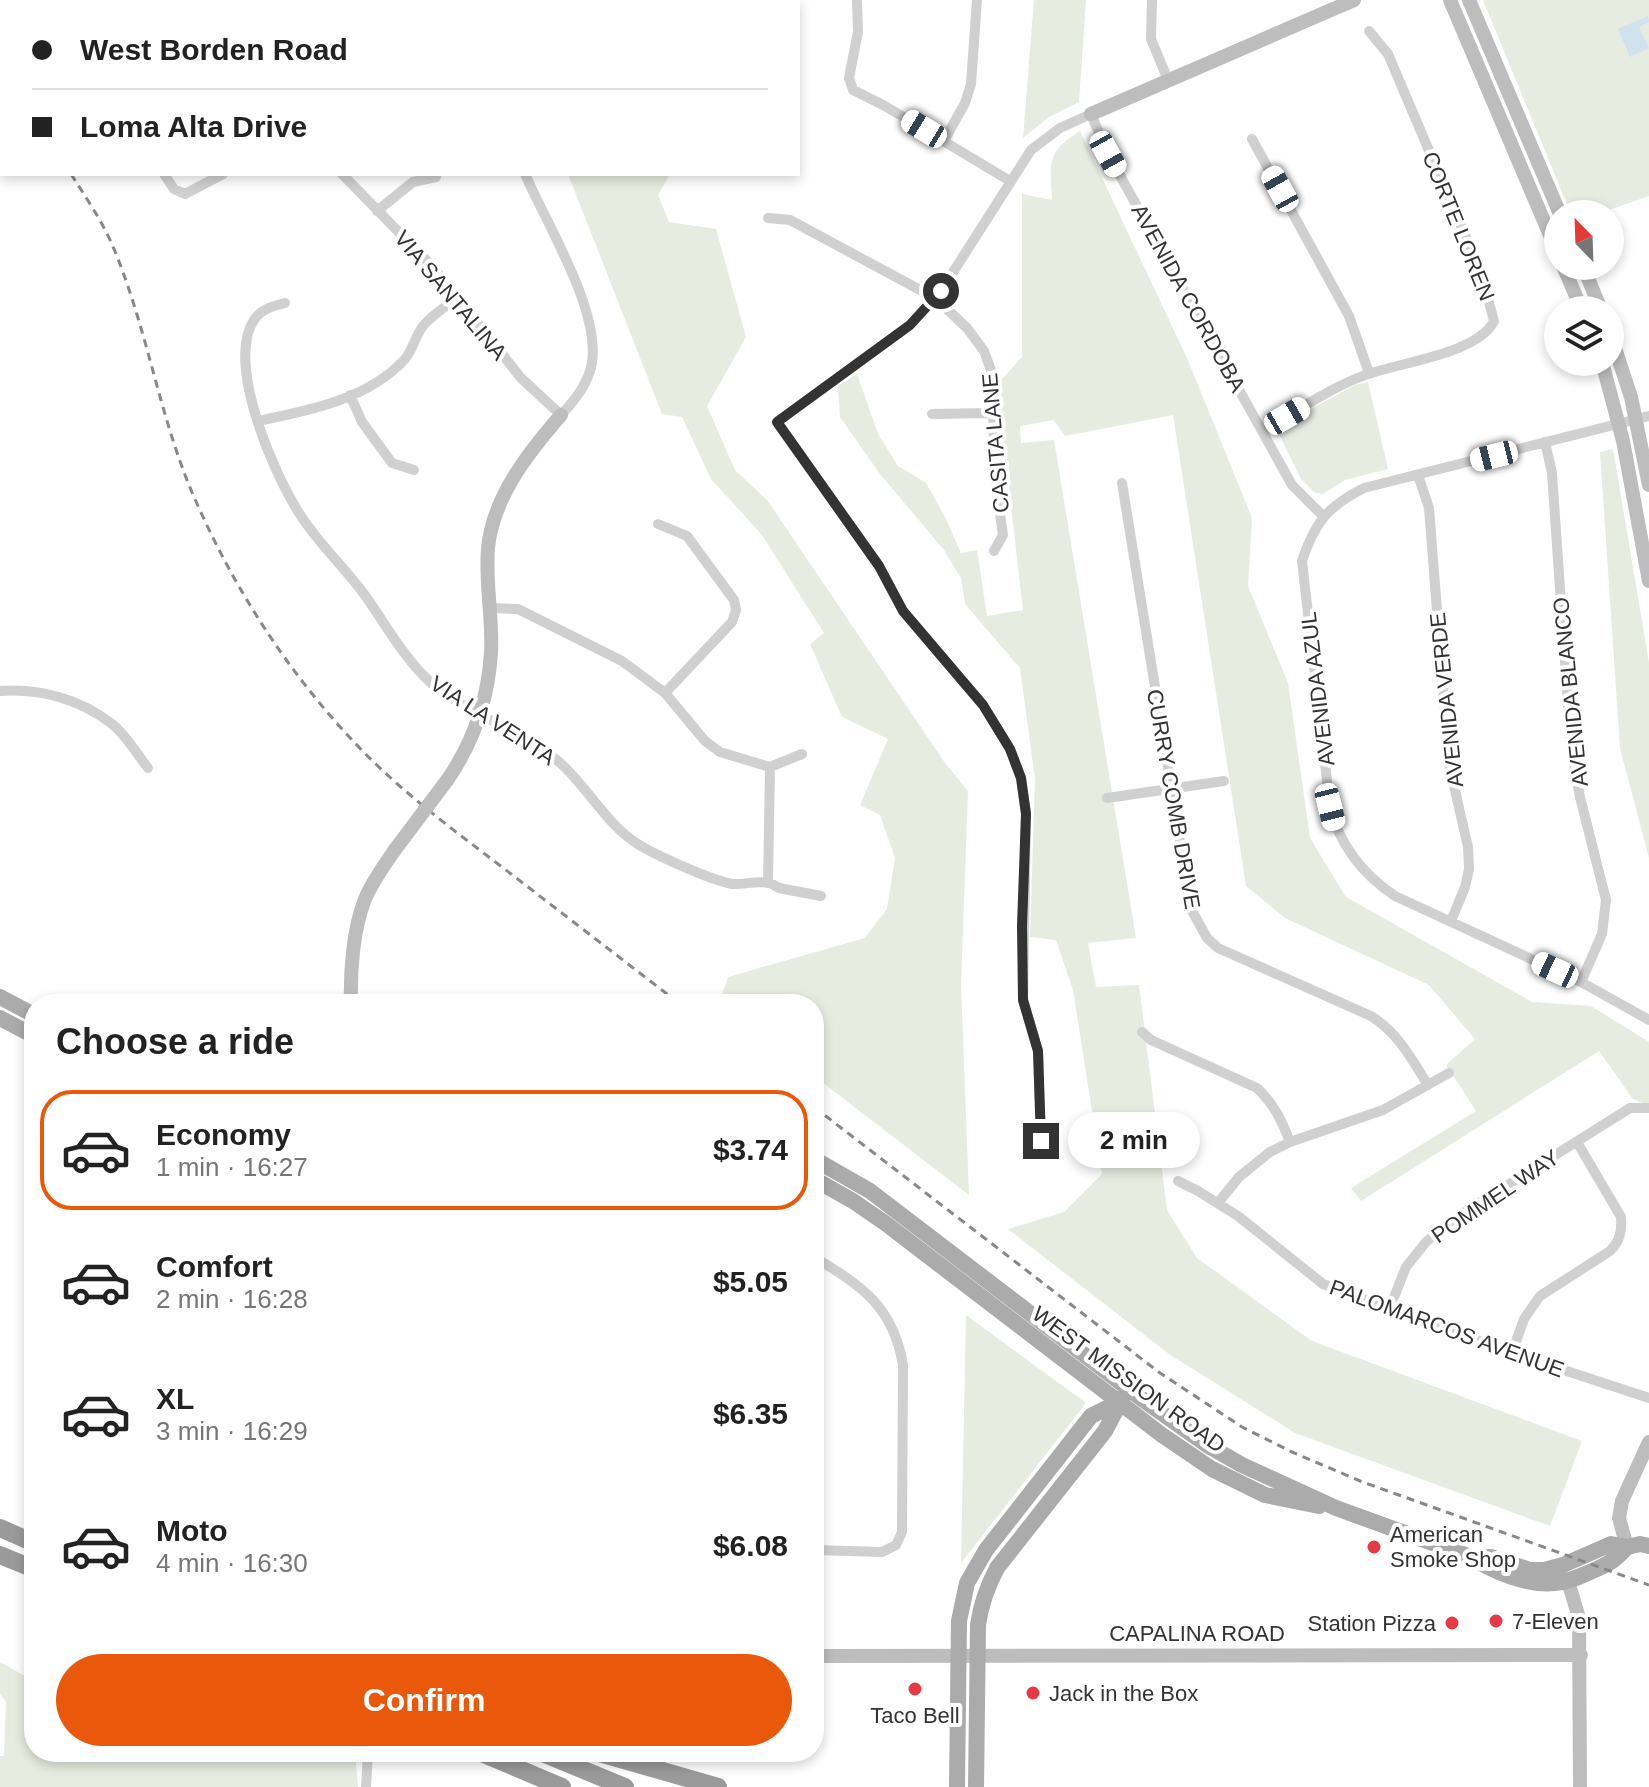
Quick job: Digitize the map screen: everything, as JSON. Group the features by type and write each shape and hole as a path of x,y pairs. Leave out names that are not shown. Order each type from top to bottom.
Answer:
{"highway":[{"path":"0,1528 24,1539"},
{"path":"0,1555 24,1565"},
{"path":"503,1762 562,1787"},
{"path":"564,1762 625,1787"},
{"path":"631,1762 718,1787"},
{"path":"532,1774 546,1787"}],"main road":[{"path":"0,997 24,1010"},
{"path":"0,1018 24,1031"},
{"name":"WEST MISSION ROAD","path":"824,1165 870,1191 966,1262 1124,1396"},
{"name":"WEST MISSION ROAD","path":"824,1185 875,1216 1124,1396 1230,1458 1336,1508 1471,1557 1485,1567 1533,1582 1554,1584 1568,1581 1618,1559 1627,1547"},
{"path":"957,1787 959,1621 967,1583 986,1550 1091,1416 1124,1396"},
{"path":"976,1787 977,1656 981,1604 997,1568 1105,1431 1124,1396"},
{"name":"WEST MISSION ROAD","path":"1471,1557 1491,1557 1530,1570 1544,1570 1611,1544 1649,1546"}],"street":[{"path":"857,0 858,32 849,78 853,90 1010,181"},
{"path":"944,141 965,103 971,84 977,0"},
{"path":"1152,0 1151,39 1168,80"},
{"path":"1041,1141 1038,1051 1023,1000 1026,814 1021,778 1010,749 983,705 903,611 879,566 777,422 910,325 935,298 1031,150 1048,136 1091,114 1354,0"},
{"path":"1450,0 1544,221"},
{"path":"1469,0 1554,200"},
{"name":"CORTE LOREN","path":"1263,431 1369,373 1469,343 1490,328 1494,321 1481,273 1388,54 1369,31"},
{"name":"AVENIDA CORDOBA","path":"1091,114 1108,154 1292,485 1323,516"},
{"path":"1252,139 1349,316 1369,373"},
{"path":"165,176 174,189 185,194 219,176"},
{"name":"VIA SANTALINA","path":"344,176 433,267 521,378 561,415"},
{"path":"351,994 350,972 364,901 374,880 470,744 481,713 491,652 488,546 495,520 522,463 585,385 591,365 593,343 590,322 526,176"},
{"path":"377,211 413,182 436,177"},
{"name":"CASITA LANE","path":"768,218 799,224 935,298 967,328 984,351 992,373 995,479 1003,535 994,551"},
{"path":"258,421 305,412 388,376 408,355 423,326 457,298"},
{"name":"VIA LA VENTA","path":"285,303 267,308 254,320 247,340 245,363 267,453 285,490 319,542 345,568 427,680 446,695 530,741 556,760 580,781 632,841 706,876 733,884 768,883 821,896"},
{"path":"1624,370 1642,418 1649,485"},
{"path":"1606,376 1619,424 1649,581"},
{"path":"350,395 362,422 392,463 414,470"},
{"path":"932,414 993,413"},
{"path":"1323,516 1340,501 1364,488 1642,418"},
{"name":"AVENIDA BLANCO","path":"1545,442 1552,473 1571,749 1606,900 1602,934 1581,982"},
{"name":"AVENIDA VERDE","path":"1418,475 1429,508 1449,764 1468,847 1469,869 1465,887 1451,921"},
{"name":"CURRY COMB DRIVE","path":"1122,483 1191,909 1207,938 1231,955 1371,1016 1387,1026 1400,1040 1428,1085"},
{"name":"AVENIDA AZUL","path":"1323,516 1310,535 1302,561 1330,807 1335,825 1352,858 1375,882 1395,896 1581,982 1649,1020"},
{"path":"658,524 687,536 734,600 736,610 732,622 665,693"},
{"path":"490,608 518,609 622,661 665,693 705,741 720,752 770,767 802,754"},
{"path":"0,691 46,692 65,698 113,725 148,768"},
{"path":"768,883 770,767"},
{"path":"1107,798 1224,781"},
{"path":"1142,1032 1151,1040 1257,1088 1279,1114 1290,1142"},
{"path":"1218,1203 1251,1165 1290,1142 1383,1110 1449,1073"},
{"name":"POMMEL WAY","path":"1389,1310 1406,1267 1426,1242 1452,1220 1630,1108 1649,1108"},
{"path":"1512,1353 1524,1319 1540,1296 1610,1251 1622,1230 1621,1217 1577,1142"},
{"name":"PALOMARCOS AVENUE","path":"1178,1181 1238,1216 1314,1279 1389,1310 1649,1398"},
{"path":"824,1263 849,1278 873,1298 887,1315 899,1344 903,1365 902,1532 896,1545 882,1552 824,1550"},
{"path":"1627,1547 1620,1528 1621,1510 1649,1442"},
{"path":"1568,1581 1579,1618 1580,1787"},
{"name":"CAPALINA ROAD","path":"824,1656 1581,1655"},
{"path":"366,1787 367,1762"}],"shaded area":[{"path":"1034,0 1086,0 1079,102 1049,117 1023,138"},
{"path":"1483,0 1649,0 1649,196 1624,205 1624,200 1565,200"},
{"path":"1080,131 1187,358 1252,518 1248,586 1288,683 1310,838 1346,897 1532,1002 1591,1006 1649,1042 1649,1106 1633,1099 1599,1051 1361,1201 1351,1188 1476,1111 1446,1065 1475,1039 1429,985 1285,918 1246,886 1173,415 1065,436 1054,420 1020,426 1021,443 1054,440 1136,938 1088,943 1096,987 1139,985 1167,1210 1197,1258 1312,1341 1582,1441 1550,1526 1295,1433 1169,1354 1008,1229 1064,1212 1102,1174 1073,990 1056,940 1030,937 1035,779 1020,668 965,604 961,578 944,550 880,474 840,417 838,386 857,374 878,434 898,466 926,483 961,553 977,550 987,616 1023,610 1002,427 1001,380 1022,357 1022,194 1052,200 1052,160 1061,145"},
{"path":"569,176 669,176 658,195 669,222 716,229 746,337 707,406 735,470 767,500 945,763 968,791 961,985 969,1195 824,1084 824,994 722,994 728,977 865,938 887,909 895,858 880,815 860,805 888,739 842,717 810,644 824,633 762,535 711,479 682,417 662,414"},
{"path":"1368,382 1388,469 1345,480 1323,494 1315,493 1301,479 1276,428 1355,385"},
{"path":"1613,449 1649,663 1649,858 1620,748 1600,452"},
{"path":"966,1315 1086,1403 961,1563"},
{"path":"0,1662 24,1675 24,1762 356,1762 358,1787 0,1787 6,1702 0,1694"}],"water":[{"path":"1648,16 1649,22 1639,27 1649,48 1630,57 1618,29"}],"railway":[{"path":"72,176 107,233 124,274 173,441 198,506 247,601 286,660 330,716 405,791 667,994"},
{"path":"824,1115 1160,1373 1242,1427 1360,1481 1649,1585"}],"place":[{"name":"American Smoke Shop","path":"1374,1547"},
{"name":"7-Eleven","path":"1496,1621"},
{"name":"Station Pizza","path":"1452,1623"},
{"name":"Taco Bell","path":"915,1689"},
{"name":"Jack in the Box","path":"1033,1693"}],"route":[{"path":"941,291 910,325 777,422 879,566 918,632 983,705 1010,749 1021,778 1026,814 1023,1000 1038,1051 1041,1141"}]}
